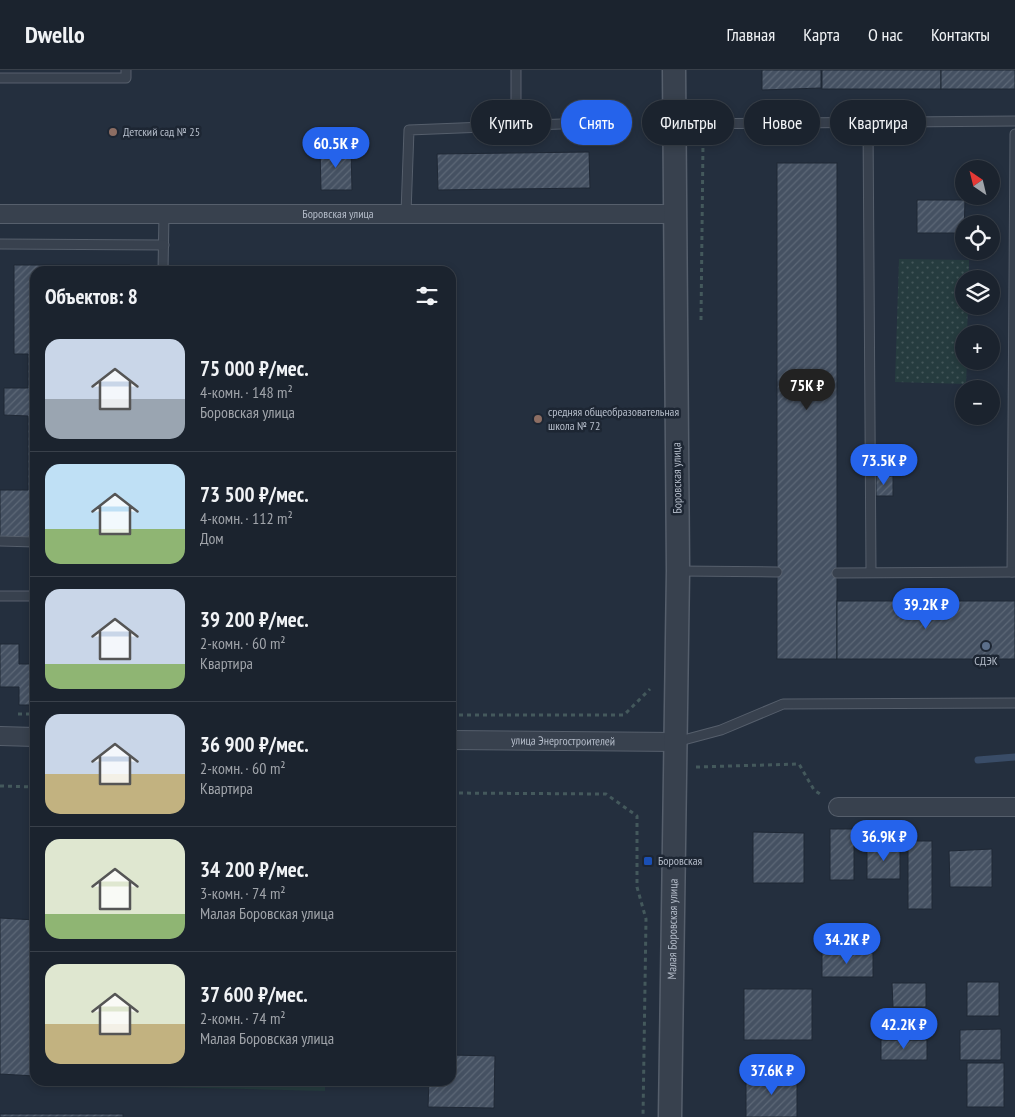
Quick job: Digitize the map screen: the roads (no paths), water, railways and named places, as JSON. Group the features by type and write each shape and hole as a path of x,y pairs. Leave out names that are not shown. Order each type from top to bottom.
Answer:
{"street":[{"name":"Боровская улица","path":"674,70 674,100"},
{"name":"Боровская улица","path":"674,145 678,570 675,742"},
{"name":"Боровская улица","path":"0,214 674,214"},
{"path":"0,736 30,736"},
{"name":"улица Энергостроителей","path":"456,740 675,742"},
{"name":"Малая Боровская улица","path":"670,1117 675,742"},
{"path":"838,807 1015,808"}],"lane":[{"path":"0,78 126,78 126,70"},
{"path":"516,70 516,100"},
{"path":"926,122 1015,121"},
{"path":"734,123 830,122"},
{"path":"551,124 561,124"},
{"path":"406,213 409,130 471,128"},
{"path":"837,573 1014,572 1015,134"},
{"path":"868,145 871,572"},
{"path":"163,266 164,214"},
{"path":"0,244 164,245"},
{"path":"0,541 30,542"},
{"path":"678,570 777,572"},
{"path":"0,596 30,596"},
{"path":"675,742 721,730 783,704 1015,703"}],"waterway":[{"path":"978,760 1015,757"}],"place":[{"name":"Детский сад № 25","path":"113,132"},
{"name":"средняя общеобразовательная школа № 72","path":"538,419"},
{"name":"СДЭК","path":"986,646"},
{"name":"Боровская","path":"648,861"}]}
